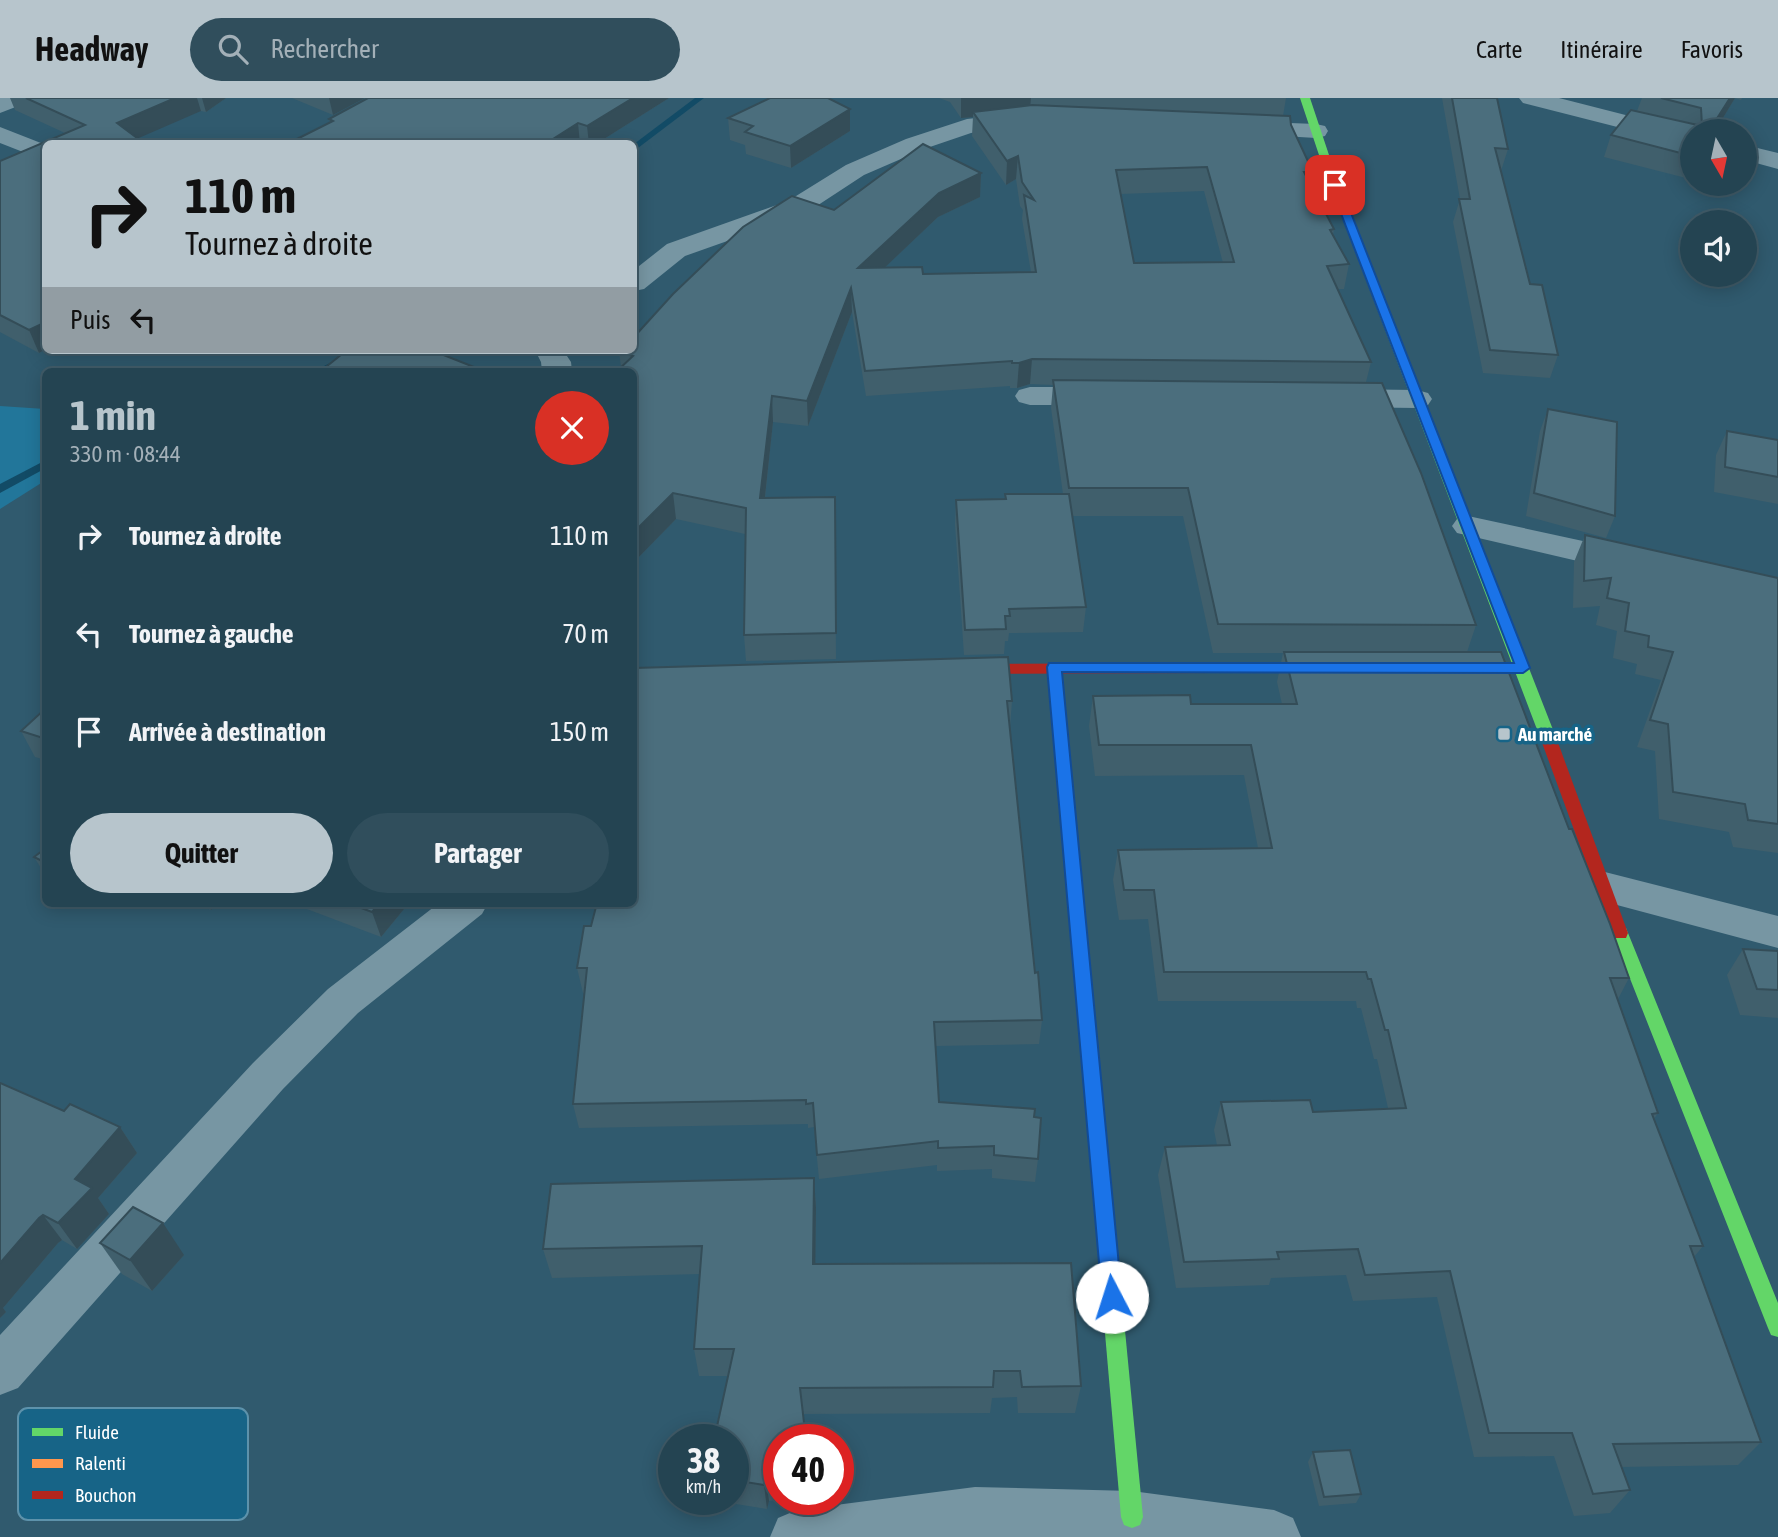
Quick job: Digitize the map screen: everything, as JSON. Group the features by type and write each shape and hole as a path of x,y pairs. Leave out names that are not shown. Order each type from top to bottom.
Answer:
{"street":[{"path":"0,106 18,98"},
{"path":"1305,98 1468,526 1516,668 1778,1328"},
{"path":"1531,98 1680,136"},
{"path":"637,282 676,250 797,207 855,170 915,144 967,126 998,121 1044,120"},
{"path":"1220,127 1316,131"},
{"path":"0,134 42,152"},
{"path":"1757,155 1778,161"},
{"path":"1030,396 1127,396"},
{"path":"1307,398 1418,399"},
{"path":"1468,526 1657,568"},
{"path":"1054,667 1132,1517"},
{"path":"938,669 1344,667"},
{"path":"1601,886 1778,932"},
{"path":"0,1371 268,1076 343,1001 463,907"},
{"path":"797,1537 847,1528 975,1513 1132,1517 1274,1537"}],"shaded area":[{"path":"0,406 42,409 42,483 0,509"}],"building":[{"path":"26,98 175,98 117,123 140,140 50,140 85,125"},
{"path":"368,98 633,98 587,126 578,123 551,140 295,140 333,121 329,119"},
{"path":"770,98 828,98 850,109 790,146 745,132 753,126 728,118"},
{"path":"1452,98 1497,98 1508,149 1495,148 1530,284 1542,285 1558,355 1490,350 1459,199 1470,199"},
{"path":"1661,98 1730,98 1717,119 1702,119 1701,108"},
{"path":"1032,105 1290,116 1291,125 1313,172 1304,172 1334,229 1330,230 1349,264 1327,266 1371,362 1032,359 1019,363 1012,361 865,371 851,288 807,401 772,396 760,498 835,497 836,633 744,635 746,508 673,493 637,529 637,368 620,368 633,356 626,354 637,354 637,334 673,294 743,227 792,196 834,210 923,144 981,173 939,193 858,268 922,267 923,274 1036,272 1024,195 1034,200 1022,182 1018,156 1007,161 973,112","holes":["1207,167 1234,262 1134,263 1116,170"]},
{"path":"1631,110 1680,121 1680,153 1611,135"},
{"path":"42,143 42,324 29,330 0,315 0,161"},
{"path":"342,354 441,354 476,368 325,368"},
{"path":"1053,380 1382,383 1421,473 1476,625 1218,624 1188,488 1069,488"},
{"path":"1548,409 1617,422 1615,516 1534,493"},
{"path":"1727,431 1778,440 1778,477 1725,467"},
{"path":"1005,494 1069,494 1086,607 1009,609 1010,616 1005,616 1006,629 965,630 956,500 1006,499"},
{"path":"1585,535 1778,578 1778,824 1748,820 1745,804 1673,792 1668,724 1650,720 1673,652 1648,647 1649,636 1625,631 1629,603 1607,598 1611,578 1584,581"},
{"path":"1284,652 1501,652 1629,978 1610,978 1658,1113 1652,1114 1703,1246 1690,1246 1761,1442 1613,1444 1630,1490 1593,1494 1572,1433 1489,1433 1450,1271 1365,1275 1358,1249 1277,1252 1279,1259 1184,1262 1165,1147 1230,1145 1221,1102 1310,1100 1313,1112 1406,1108 1388,1030 1385,1030 1371,979 1368,979 1366,972 1164,972 1154,890 1124,890 1118,850 1272,848 1251,745 1099,745 1093,696 1190,695 1191,704 1297,704"},
{"path":"1008,657 1012,701 1007,701 1042,1020 934,1022 939,1102 1035,1109 1034,1117 1041,1118 1038,1159 994,1155 994,1146 938,1148 938,1141 817,1155 813,1103 806,1104 806,1100 573,1104 587,968 577,968 584,926 591,926 596,907 637,907 637,668"},
{"path":"42,712 42,738 21,731"},
{"path":"42,851 42,861 34,857"},
{"path":"359,907 376,907 372,912"},
{"path":"1743,949 1778,951 1778,990 1757,989"},
{"path":"0,1083 64,1111 70,1104 120,1127 75,1179 92,1188 58,1223 43,1215 39,1218 0,1263"},
{"path":"814,1178 813,1264 1071,1263 1081,1386 1022,1387 1020,1371 994,1371 993,1387 800,1388 804,1424 763,1424 763,1485 749,1483 749,1424 718,1424 734,1349 694,1349 702,1246 543,1249 551,1184"},
{"path":"133,1207 163,1223 130,1260 100,1243"},
{"path":"1350,1450 1361,1494 1324,1497 1313,1452"}],"waterway":[{"path":"637,146 700,98"},
{"path":"326,368 356,354"},
{"path":"0,489 42,465"}],"traffic: fast":[{"path":"1305,98 1326,161 1549,740"},
{"path":"1054,667 1132,1517"},
{"path":"1620,933 1778,1328"}],"traffic: slow":[{"path":"1215,668 1332,667"}],"traffic: jam":[{"path":"958,669 1215,668"},
{"path":"1549,740 1620,933"}],"place":[{"name":"Au marché","path":"1504,734"}],"route":[{"path":"1112,1297 1054,667 1523,668 1335,185"}]}
